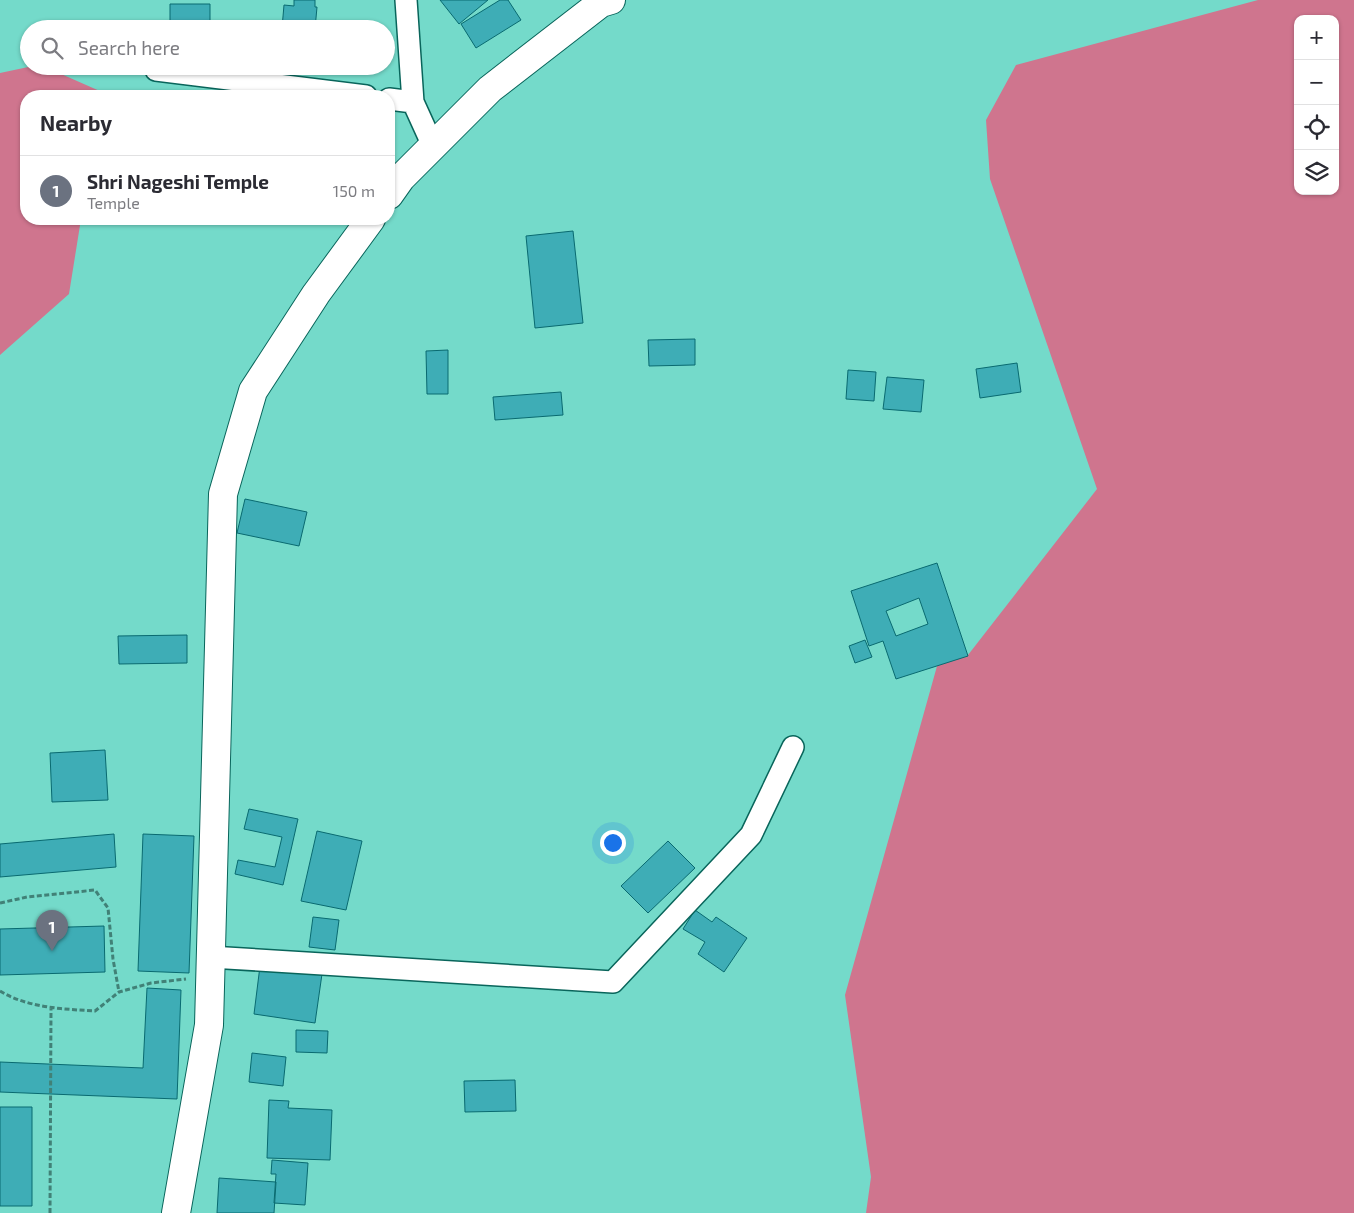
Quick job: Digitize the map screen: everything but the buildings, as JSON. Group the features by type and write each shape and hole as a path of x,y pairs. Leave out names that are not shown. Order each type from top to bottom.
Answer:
{"street":[{"path":"406,0 413,102 432,146"},
{"path":"395,187 432,146 490,89 601,3 612,0"},
{"path":"196,75 318,90"},
{"path":"395,100 413,102"},
{"path":"176,1213 209,1025 223,494 252,391 316,294 367,225"},
{"path":"210,957 612,982 752,835 793,747"}],"path":[{"path":"0,903 27,897 95,890 108,908 113,959 119,992"},
{"path":"0,991 51,1008 95,1011 119,992 151,983 196,978 210,957"},
{"path":"50,1213 51,1008"}],"shaded area":[{"path":"1258,0 1354,0 1354,1213 866,1213 871,1177 845,995 939,659 968,655 1097,489 990,179 986,120 1016,65"},
{"path":"20,69 20,75 63,75 97,90 20,90 20,225 80,225 69,294 0,355 0,73"}],"place":[{"name":"Shri Nageshi Temple","path":"52,951"}]}
